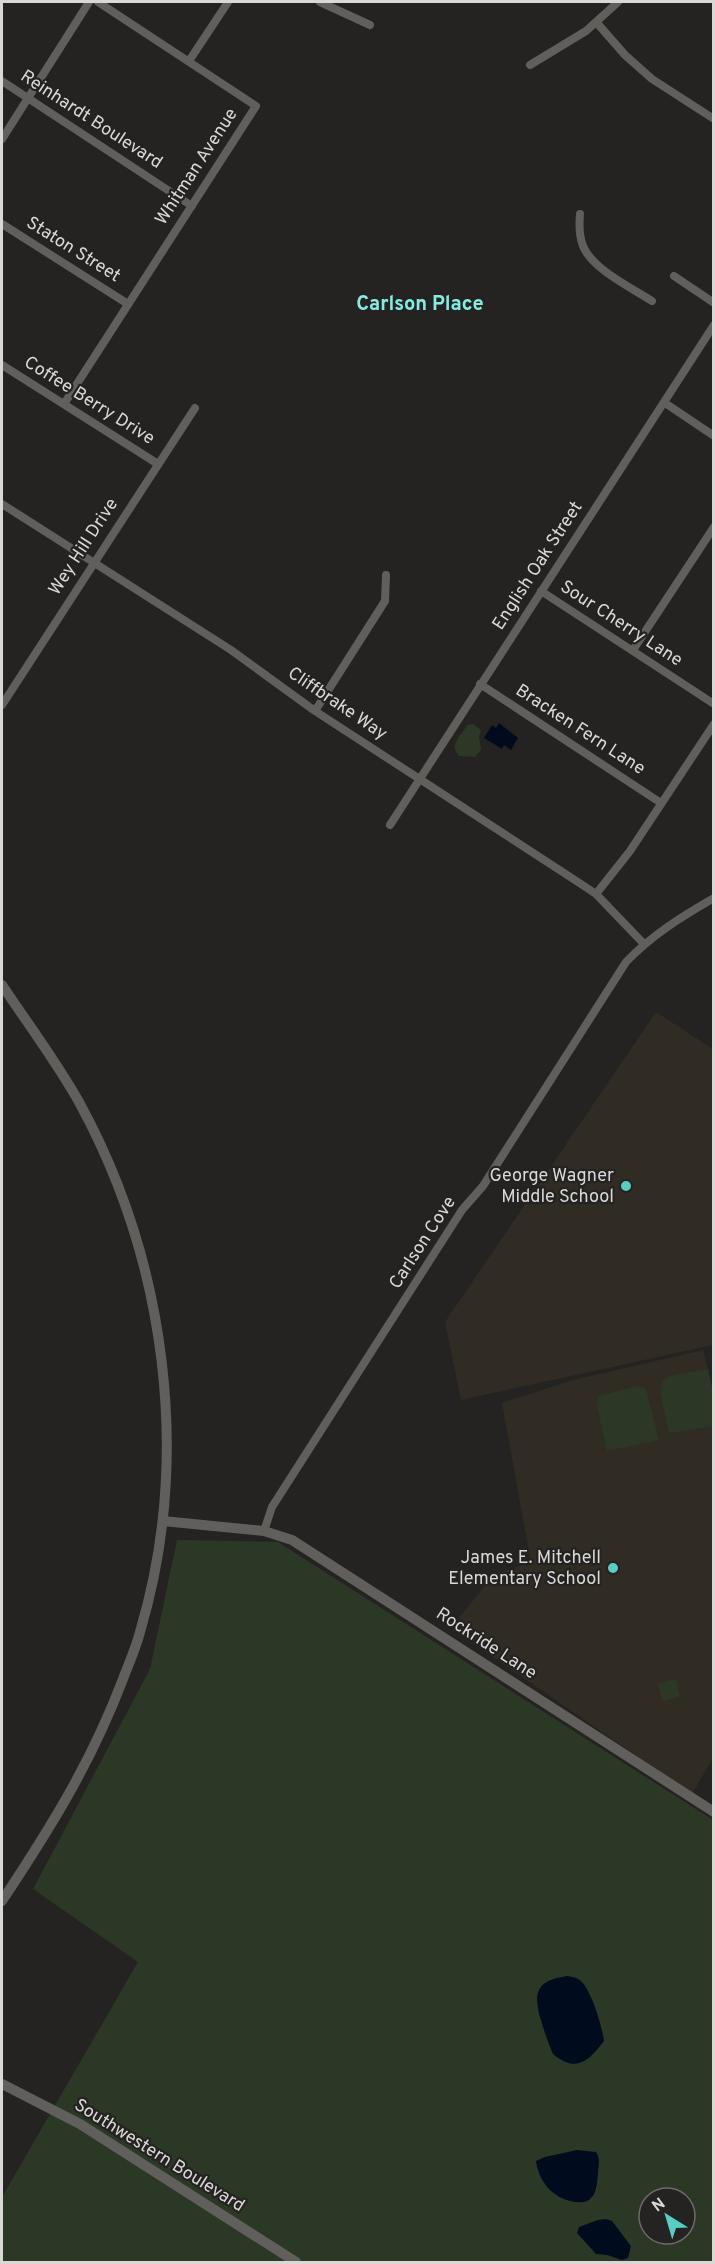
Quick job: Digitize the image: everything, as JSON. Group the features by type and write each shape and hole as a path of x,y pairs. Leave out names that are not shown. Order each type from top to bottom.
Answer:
{"main road":[{"path":"2,985 55,1062 79,1102 105,1155 134,1232 151,1296 164,1382 167,1424 163,1521 143,1624 110,1714 89,1759 66,1802 2,1901"},
{"name":"Rockride Lane","path":"163,1521 264,1531 308,1548 714,1812"},
{"name":"Southwestern Boulevard","path":"2,2084 80,2124 296,2262"}],"street":[{"path":"2,139 89,2"},
{"name":"Whitman Avenue","path":"64,404 256,106 98,2"},
{"path":"189,61 228,2"},
{"path":"320,2 370,25"},
{"path":"530,65 571,42 597,23 618,2"},
{"path":"597,23 625,55 652,79 712,115"},
{"name":"Reinhardt Boulevard","path":"2,81 192,206"},
{"path":"580,214 581,240 592,260 652,301"},
{"name":"Staton Street","path":"2,224 128,304"},
{"path":"674,276 714,303"},
{"name":"English Oak Street","path":"390,825 714,325"},
{"name":"Coffee Berry Drive","path":"2,365 158,464"},
{"path":"665,403 714,436"},
{"name":"Wey Hill Drive","path":"2,705 195,408"},
{"name":"Cliffbrake Way","path":"2,504 231,650 315,711 596,894 644,944"},
{"path":"633,650 714,527"},
{"path":"315,711 385,601 386,575"},
{"name":"Sour Cherry Lane","path":"541,591 714,704"},
{"name":"Bracken Fern Lane","path":"480,684 661,803"},
{"path":"596,894 630,851 714,724"},
{"name":"Carlson Cove","path":"264,1531 272,1507 462,1210 483,1186 626,962 666,926 714,898"}],"shaded area":[{"name":"George Wagner Middle School","path":"656,1012 713,1049 713,1345 461,1400 445,1322"},
{"name":"James E. Mitchell Elementary School","path":"703,1350 714,1394 714,1756 692,1794 451,1628 495,1573 531,1563 502,1403 573,1380"}],"green space":[{"path":"473,724 481,730 479,737 481,750 475,757 459,756 455,744 467,725"},
{"path":"708,1369 713,1394 713,1426 669,1433 660,1391 662,1382 670,1376"},
{"path":"638,1386 646,1389 659,1440 607,1451 596,1401 599,1396"},
{"path":"177,1540 278,1542 713,1820 713,2262 2,2262 2,2197 138,1962 33,1889 150,1669"},
{"path":"676,1679 680,1697 662,1701 658,1683"}],"water":[{"path":"499,723 518,738 511,750 504,745 502,749 484,738 492,725 496,728"},
{"path":"567,1976 579,1980 589,1993 599,2018 604,2041 593,2055 575,2064 561,2060 553,2054 540,2017 537,1999 538,1992 547,1982"},
{"path":"577,2150 596,2152 599,2160 594,2195 582,2202 567,2200 554,2194 540,2176 536,2161"},
{"path":"606,2219 612,2221 631,2246 628,2258 622,2260 596,2254 577,2233 579,2227"}],"place":[{"name":"George Wagner Middle School","path":"626,1186"},
{"name":"James E. Mitchell Elementary School","path":"613,1568"}],"district":[{"name":"Carlson Place","path":"420,305"}]}
